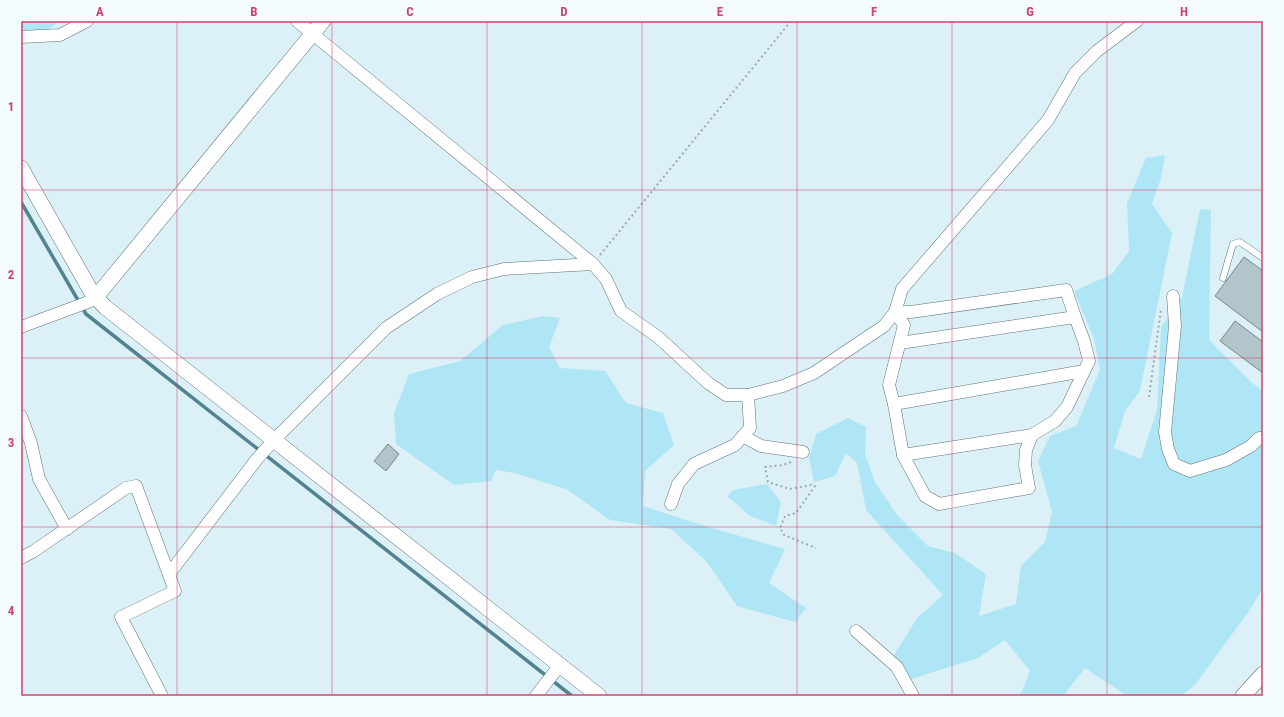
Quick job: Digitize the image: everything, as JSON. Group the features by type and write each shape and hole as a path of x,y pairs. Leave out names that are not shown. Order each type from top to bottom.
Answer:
{"street":[{"path":"21,37 60,35 87,21"},
{"path":"297,21 593,264 606,279 621,311 658,337 708,383 726,395 748,395 783,386 814,373 884,326 895,312 902,289 1048,120 1075,74 1097,51 1137,21"},
{"path":"21,327 94,299 323,21"},
{"path":"21,168 94,299 105,306 599,696"},
{"path":"169,574 274,440 386,328 437,294 472,277 504,269 593,264"},
{"path":"895,312 911,312 1066,290 1084,341 1089,361 1067,407 1055,421 1032,435 903,455"},
{"path":"1173,296 1175,326 1165,432 1168,449 1174,464 1190,471 1226,460 1251,446 1259,438 1263,438"},
{"path":"895,312 904,325 889,385 903,455 925,496 938,504 1029,488 1025,465 1026,450 1032,435"},
{"path":"900,343 1075,317"},
{"path":"894,404 1084,371"},
{"path":"671,504 678,484 694,464 735,445 750,428 748,395"},
{"path":"21,416 31,443 39,479 67,529"},
{"path":"743,436 761,446 803,452"},
{"path":"21,558 34,551 126,488 136,486 174,591 121,617 162,696"},
{"path":"856,631 897,667 913,696"},
{"path":"538,693 560,665"},
{"path":"1244,696 1263,674"}],"lane":[{"path":"1223,278 1233,244 1240,242 1263,258"}],"path":[{"path":"593,264 791,21"},
{"path":"1149,397 1162,303 1173,296"},
{"path":"803,452 804,457 797,460 783,465 765,467 768,482 790,489 811,485 815,486 796,513 786,516 780,528 784,535 816,548"}],"shaded area":[{"path":"21,21 58,21 39,41 21,43"},
{"path":"1165,155 1161,178 1152,204 1172,233 1140,391 1125,411 1114,448 1141,459 1157,410 1161,327 1182,297 1200,209 1211,210 1209,340 1251,382 1263,391 1263,588 1249,611 1195,685 1181,696 1127,696 1085,668 1063,696 1020,696 1030,671 1005,640 978,658 908,680 893,657 917,618 943,595 866,510 857,463 846,453 835,476 814,482 809,458 816,434 848,418 866,427 865,454 875,482 898,516 928,546 955,553 986,574 979,616 1016,604 1021,566 1045,542 1052,512 1038,461 1050,436 1076,426 1100,370 1094,339 1074,291 1112,274 1129,251 1127,203 1146,158"},
{"path":"543,316 560,318 549,347 560,368 605,371 626,403 663,413 674,445 645,471 643,506 785,549 769,583 806,608 795,622 737,606 707,562 671,529 610,520 568,490 515,473 496,470 491,481 454,485 396,444 394,413 409,374 460,361 503,325"},
{"path":"767,484 781,502 776,526 750,516 727,496 733,490"}],"building":[{"path":"1244,257 1263,271 1263,332 1215,296"},
{"path":"1235,321 1263,342 1263,373 1220,341"},
{"path":"388,444 399,454 386,471 374,461"}],"waterway":[{"path":"21,202 86,314 572,696"}]}
